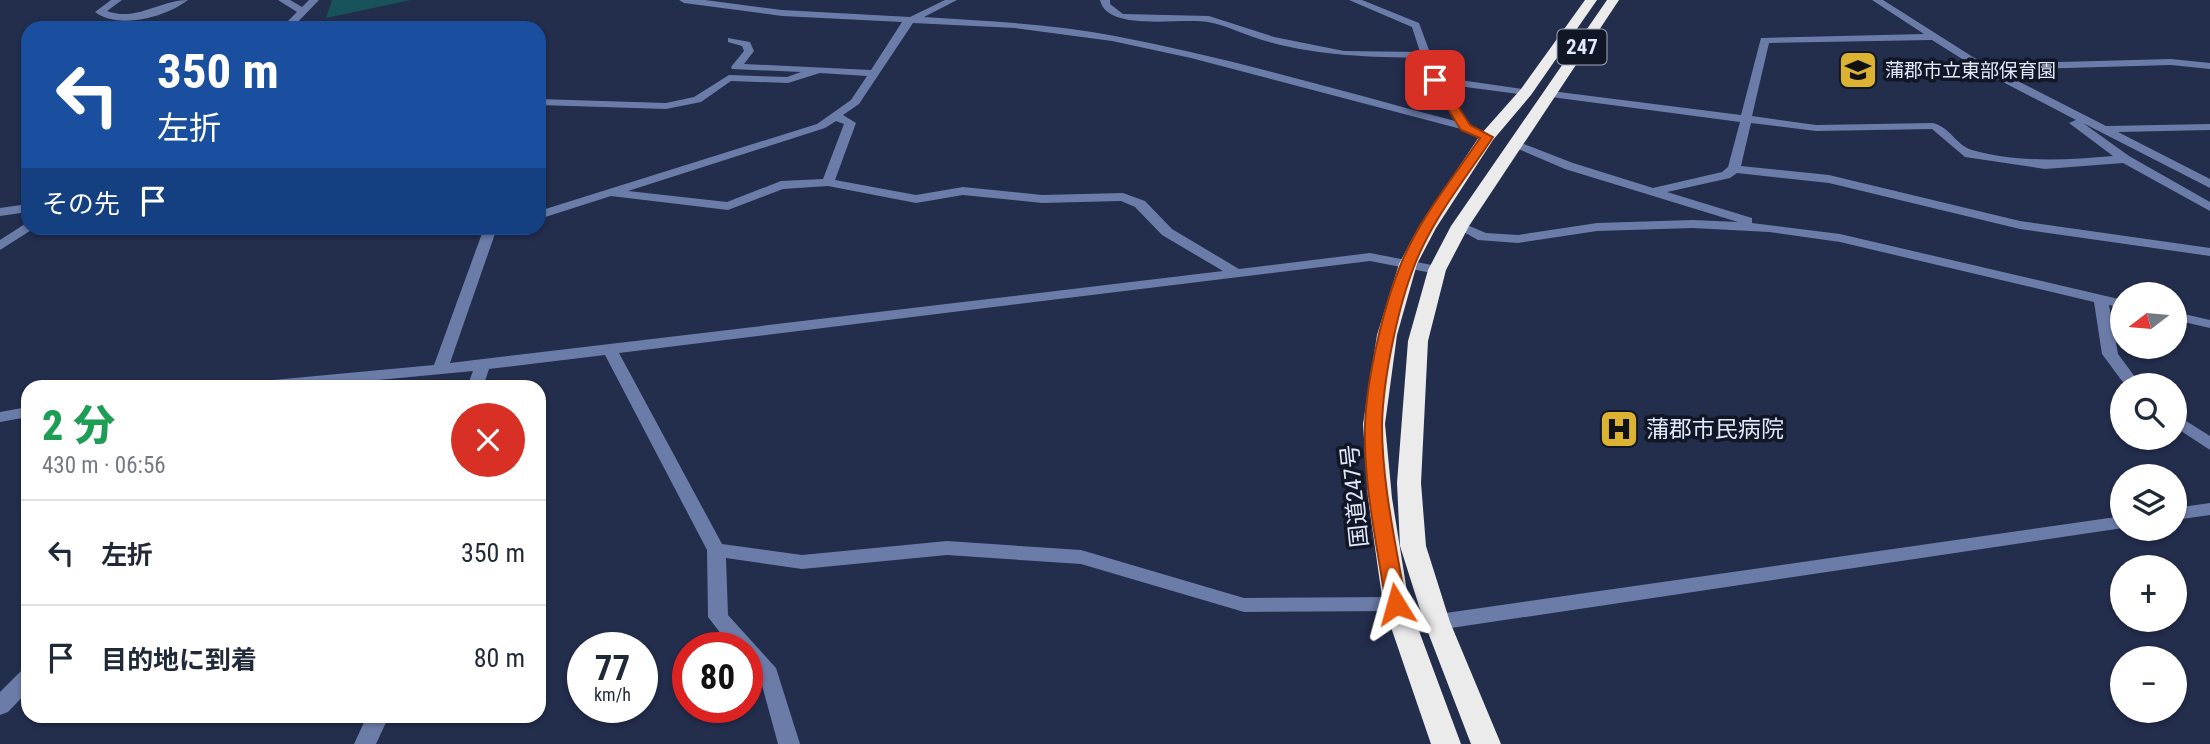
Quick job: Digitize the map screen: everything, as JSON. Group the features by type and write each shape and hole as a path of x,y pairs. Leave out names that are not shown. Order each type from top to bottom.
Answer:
{"highway":[{"name":"国道247号","path":"1446,744 1396,604 1380,498 1374,424 1387,335 1408,264 1427,228 1487,137 1526,92 1591,0"},
{"name":"247","path":"1486,744 1437,622 1413,546 1409,483 1418,341 1437,270 1460,226 1613,0"}],"street":[{"path":"117,0 100,12 115,17 130,16 157,11 183,0"},
{"path":"284,0 302,10"},
{"path":"292,21 314,0"},
{"path":"684,0 782,13 820,13 907,22 1015,25 1112,38 1192,55 1465,127 1487,137"},
{"path":"546,213 796,135 838,117 855,102 907,22 952,0"},
{"path":"1105,0 1106,5 1121,17 1209,19 1272,40 1343,54 1427,55"},
{"path":"1354,0 1416,25 1435,80 1465,127"},
{"path":"1877,0 1931,37 1982,67 2210,184"},
{"path":"1652,192 1726,175 1734,169 1765,40 1931,37"},
{"path":"732,40 746,44 749,51 736,67 874,73"},
{"path":"1982,67 2171,62 2210,66"},
{"path":"546,102 666,106 696,100 729,78 788,79 819,70"},
{"path":"1435,80 1526,92"},
{"path":"1551,94 1816,128 1933,126 1941,129 1965,153 2045,165 2125,159"},
{"path":"2039,98 2125,159 2210,207"},
{"path":"828,182 850,123 838,117"},
{"path":"2105,130 2210,127"},
{"path":"1515,145 1569,166 1769,228"},
{"path":"1734,169 1829,178 2020,225 2210,252"},
{"path":"612,193 728,205 781,185 828,182 916,199 962,191 1042,199 1123,197 1140,204 1167,232 1235,272"},
{"path":"0,212 21,209"},
{"path":"1460,226 1483,237 1518,239 1597,227 1693,224 1769,228 1840,238 2110,301"},
{"path":"0,246 21,231"},
{"path":"440,370 489,235"},
{"path":"326,380 483,365 1370,257 1437,270"},
{"path":"2101,299 2110,354 2124,373"},
{"path":"2188,319 2210,324"},
{"path":"610,350 716,550 718,617 731,632"},
{"path":"478,380 483,365"},
{"path":"390,380 402,373"},
{"path":"0,417 21,413"},
{"path":"2187,428 2210,444"},
{"path":"2187,512 2210,509"},
{"path":"1404,627 2110,524"},
{"path":"716,550 802,562 947,548 1081,556 1244,605 1396,604"},
{"path":"763,667 769,674 789,744"},
{"path":"0,706 21,684"},
{"path":"365,744 375,723"}],"shaded area":[{"path":"332,0 411,0 326,18"}],"place":[{"name":"蒲郡市立東部保育園","path":"1858,70"},
{"name":"蒲郡市民病院","path":"1619,429"}],"route":[{"path":"1396,604 1380,498 1374,424 1387,335 1408,264 1427,228 1487,137 1465,127 1435,80"}]}
